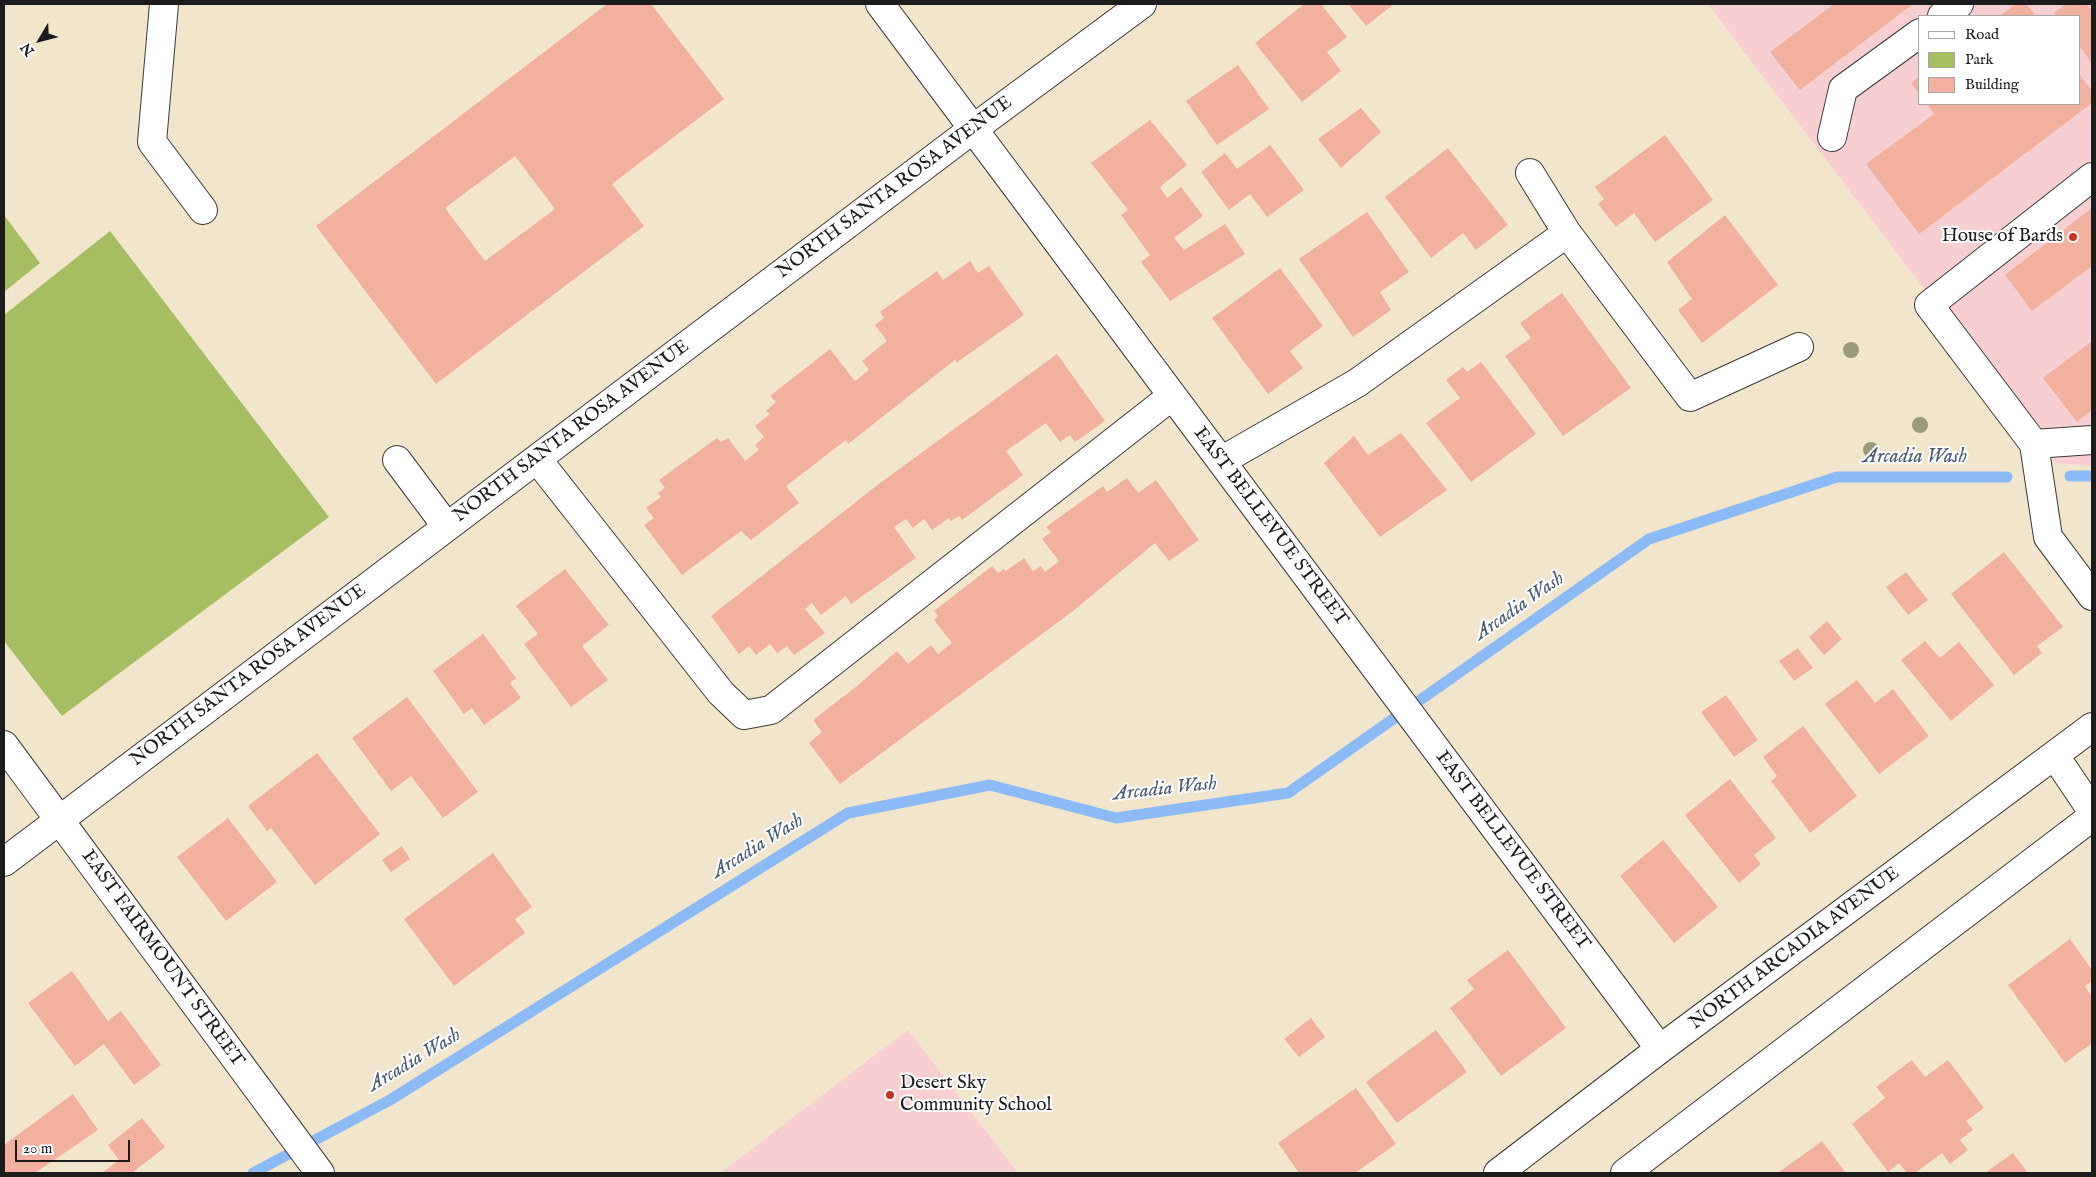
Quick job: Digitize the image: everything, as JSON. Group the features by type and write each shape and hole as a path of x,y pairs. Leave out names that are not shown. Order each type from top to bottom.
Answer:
{"street":[{"path":"164,4 152,142 202,210"},
{"name":"EAST BELLEVUE STREET","path":"880,4 1660,1049"},
{"name":"NORTH SANTA ROSA AVENUE","path":"4,862 973,129 1142,4"},
{"path":"1943,15 1959,4"},
{"path":"1832,137 1843,89 1918,34"},
{"path":"1530,173 1567,233 1690,397 1799,347"},
{"path":"2092,176 1929,305 2034,444 2048,538 2092,596"},
{"path":"1221,461 1357,383 1567,233"},
{"path":"537,459 721,693 744,715 771,710 1172,396"},
{"path":"2034,444 2092,440"},
{"path":"397,460 447,527"},
{"name":"NORTH ARCADIA AVENUE","path":"1498,1173 1660,1049 2092,727"},
{"name":"EAST FAIRMOUNT STREET","path":"4,746 320,1173"},
{"path":"2055,756 2092,811"},
{"path":"1625,1173 2092,817"}],"shaded area":[{"path":"1708,4 2092,4 2092,466 2056,463"},
{"name":"Desert Sky Community School","path":"908,1030 1018,1173 720,1173"}],"green space":[{"path":"4,215 40,263 4,292"},
{"path":"110,231 329,517 62,716 4,641 4,315"}],"building":[{"path":"607,4 651,4 724,99 612,184 644,226 436,384 316,226","holes":["515,156 555,209 485,261 445,208"]},
{"path":"1304,4 1321,4 1347,37 1327,52 1341,71 1302,102 1255,43"},
{"path":"1348,4 1394,4 1366,26"},
{"path":"1834,4 1913,4 1800,90 1770,52"},
{"path":"2016,4 2026,4 2035,15 2000,15"},
{"path":"2066,4 2087,4 2092,11 2092,63 2081,48 2081,15 2055,15 2054,13"},
{"path":"1238,65 1269,109 1217,145 1186,101"},
{"path":"2081,76 2092,91 2092,103 1919,234 1866,164 1934,114 1928,105 2081,105"},
{"path":"1918,78 1918,92 1911,83"},
{"path":"1361,108 1381,132 1341,168 1318,139"},
{"path":"1150,120 1187,165 1160,187 1167,198 1181,187 1203,216 1174,238 1184,250 1225,224 1245,254 1170,301 1141,262 1150,255 1121,215 1128,210 1091,163"},
{"path":"1665,135 1713,200 1655,242 1634,213 1616,227 1598,204 1604,199 1595,187"},
{"path":"1270,145 1304,190 1267,217 1250,194 1229,210 1201,172 1225,153 1237,169"},
{"path":"1448,148 1508,225 1476,250 1463,233 1431,258 1385,197"},
{"name":"House of Bards","path":"2092,208 2092,266 2032,311 2005,275"},
{"path":"1367,212 1409,272 1380,292 1391,310 1353,337 1299,259"},
{"path":"1725,215 1778,285 1702,343 1678,310 1692,299 1667,262"},
{"path":"970,261 978,273 989,266 1024,315 956,363 956,359 848,444 846,440 786,486 799,503 751,540 741,531 682,575 644,525 654,518 646,508 661,497 658,493 665,488 659,480 717,438 721,442 728,438 745,461 759,450 755,445 764,437 755,426 770,414 766,411 776,402 770,396 830,349 855,381 869,370 862,361 887,341 875,325 884,318 880,312 937,271 943,280"},
{"path":"1280,268 1323,326 1290,351 1303,368 1268,394 1212,318"},
{"path":"1562,293 1631,388 1563,436 1505,356 1531,338 1520,323"},
{"path":"2092,341 2092,410 2077,422 2043,378"},
{"path":"1057,354 1105,421 1075,442 1070,435 1060,442 1046,423 1006,451 1023,475 962,520 959,516 951,521 949,518 932,530 924,519 913,528 906,519 894,527 916,558 851,604 846,596 821,615 812,603 805,609 825,633 794,655 787,646 777,653 770,644 756,655 749,646 739,654 711,616 880,483"},
{"path":"1481,362 1536,434 1471,482 1426,423 1460,398 1446,380 1463,367 1467,372"},
{"path":"1401,433 1447,490 1380,537 1324,463 1354,436 1368,455"},
{"path":"1127,478 1138,493 1156,480 1199,540 1169,561 1155,543 1073,611 840,784 809,743 822,732 813,720 857,686 897,651 908,664 931,645 938,654 952,643 934,620 938,616 934,611 992,566 998,573 1004,569 1006,571 1024,558 1033,571 1041,566 1045,572 1059,561 1042,539 1051,532 1046,527 1103,486 1107,492"},
{"path":"2004,552 2063,627 2037,646 2042,653 2014,675 1951,594"},
{"path":"565,569 609,625 582,646 608,680 571,707 524,644 538,634 516,606"},
{"path":"1906,572 1928,600 1908,615 1886,587"},
{"path":"1827,621 1842,639 1824,655 1809,637"},
{"path":"483,634 516,678 510,683 521,698 484,725 472,708 464,714 433,671"},
{"path":"1925,641 1940,658 1959,642 1994,685 1951,721 1901,660"},
{"path":"1798,648 1813,668 1794,681 1779,661"},
{"path":"1857,680 1875,703 1893,689 1929,736 1879,774 1825,704"},
{"path":"1726,695 1758,740 1734,757 1701,712"},
{"path":"407,697 478,792 443,818 411,776 391,791 352,738"},
{"path":"1803,726 1857,796 1810,833 1771,781 1777,776 1763,757"},
{"path":"317,753 380,834 315,885 271,828 267,831 248,806"},
{"path":"1730,779 1776,838 1754,855 1761,864 1739,883 1685,815"},
{"path":"228,818 277,882 226,921 177,857"},
{"path":"1663,840 1718,907 1674,943 1620,876"},
{"path":"402,846 410,859 391,872 382,860"},
{"path":"493,853 532,907 515,919 525,933 454,986 404,919"},
{"path":"2070,939 2092,970 2092,981 2085,986 2092,997 2092,1043 2065,1063 2008,985"},
{"path":"1508,950 1566,1028 1501,1076 1450,1008 1474,989 1467,980"},
{"path":"72,971 108,1021 121,1011 161,1065 134,1085 104,1044 75,1066 28,1003"},
{"path":"1311,1018 1325,1037 1299,1057 1284,1039"},
{"path":"1436,1030 1467,1072 1397,1123 1366,1082"},
{"path":"1912,1060 1925,1077 1948,1060 1984,1108 1966,1121 1973,1130 1960,1140 1968,1150 1950,1164 1942,1153 1915,1173 1907,1173 1899,1163 1888,1172 1852,1124 1885,1098 1876,1087"},
{"path":"1356,1088 1396,1144 1355,1173 1299,1173 1278,1143"},
{"path":"73,1094 98,1130 35,1173 5,1173 4,1145"},
{"path":"142,1118 165,1147 132,1173 102,1173 119,1160 108,1145"},
{"path":"1822,1141 1846,1173 1778,1173"},
{"path":"2013,1153 2028,1173 1985,1173"}],"waterway":[{"name":"Arcadia Wash","path":"2070,476 2092,476"},
{"name":"Arcadia Wash","path":"253,1173 390,1100 848,813 990,785 1116,818 1288,793 1649,539 1837,477 2007,477"}],"place":[{"name":"House of Bards","path":"2073,237"},
{"name":"Desert Sky Community School","path":"890,1095"}]}
